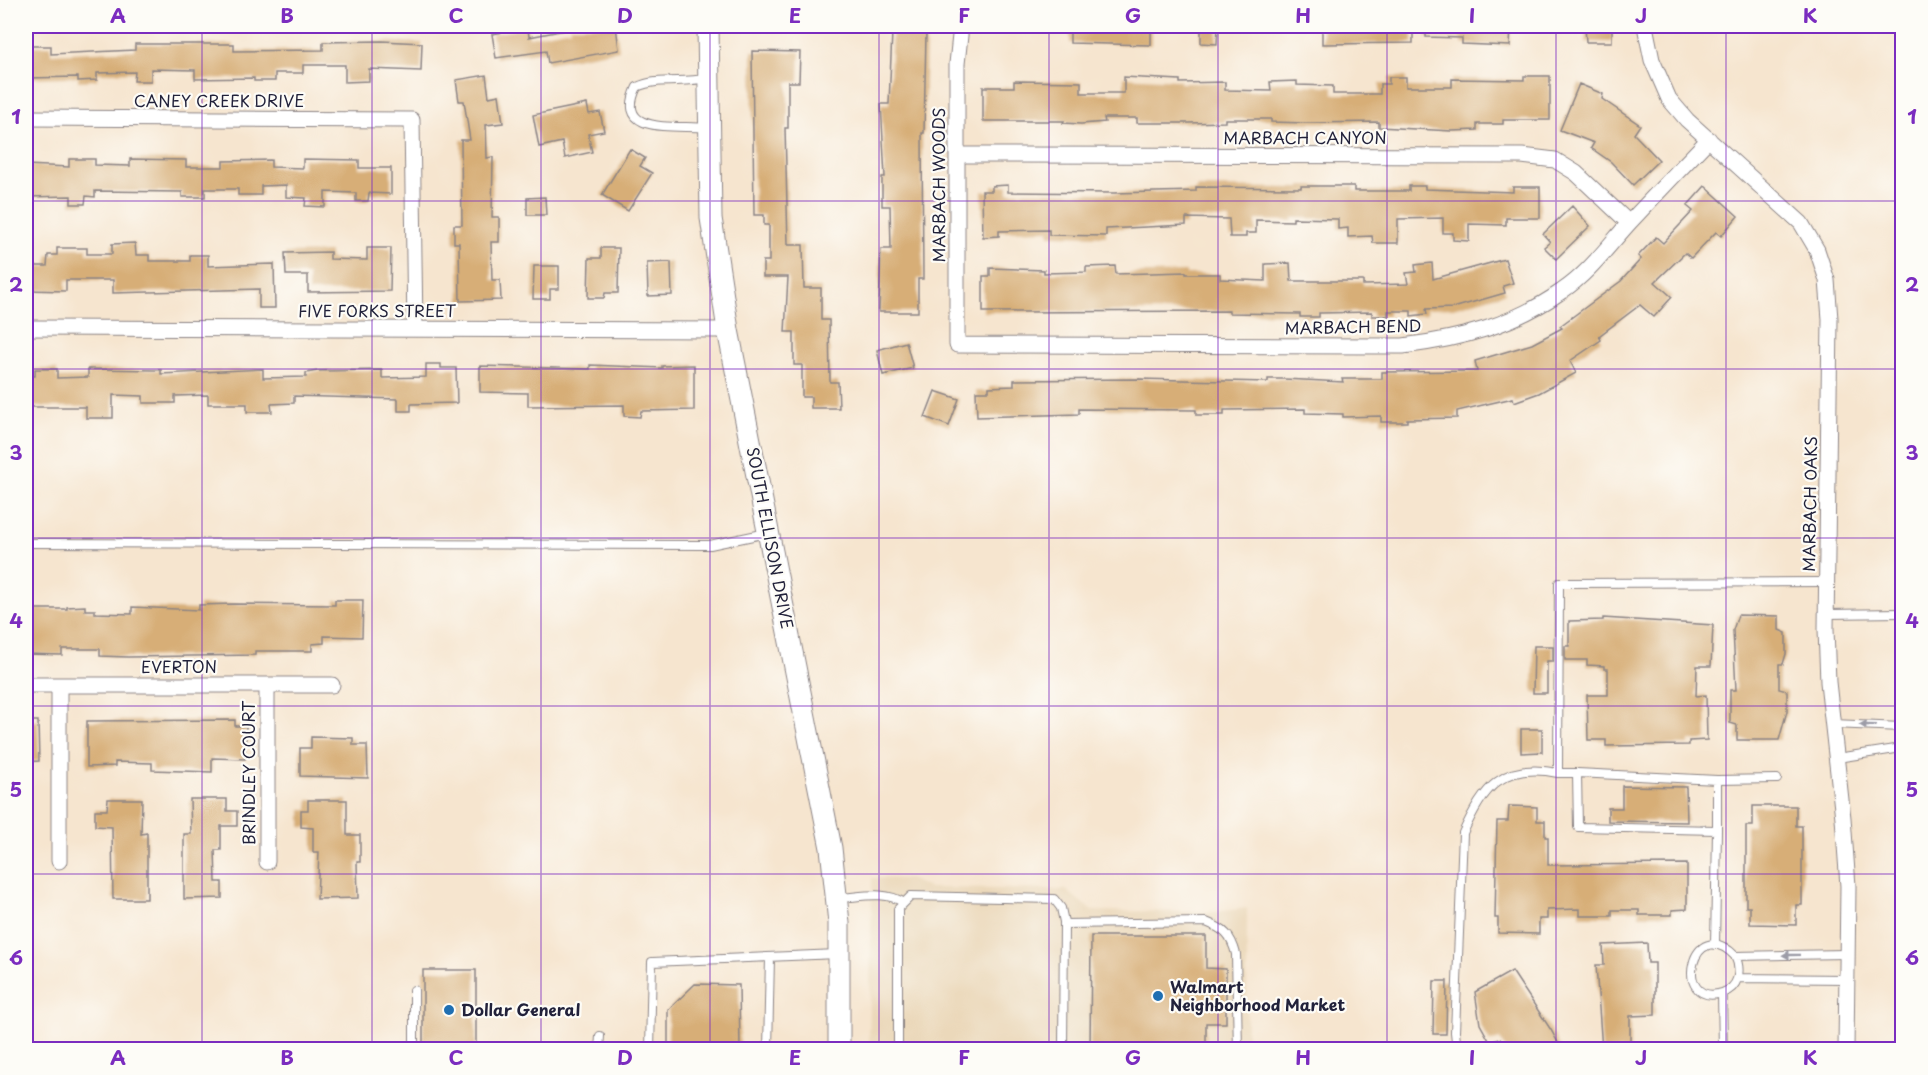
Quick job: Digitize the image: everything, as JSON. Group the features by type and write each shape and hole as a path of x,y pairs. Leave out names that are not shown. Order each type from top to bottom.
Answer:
{"street":[{"name":"SOUTH ELLISON DRIVE","path":"708,26 711,218 728,330 831,848 840,954 838,1050"},
{"name":"MARBACH WOODS","path":"957,345 957,64 961,26"},
{"name":"MARBACH OAKS","path":"1645,26 1652,60 1669,99 1801,223 1817,250 1827,280 1830,319 1826,614 1828,682 1848,886 1846,1050"},
{"name":"CANEY CREEK DRIVE","path":"26,118 412,120 415,329"},
{"name":"MARBACH BEND","path":"957,345 1404,346 1450,340 1488,330 1531,310 1564,290 1589,268 1709,139"},
{"name":"MARBACH CANYON","path":"957,156 1522,156 1555,160 1576,173 1629,223"},
{"name":"FIVE FORKS STREET","path":"26,328 728,330"},
{"name":"EVERTON","path":"26,685 332,685"},
{"path":"59,685 59,861"},
{"name":"BRINDLEY COURT","path":"267,685 267,862"}],"lane":[{"path":"708,78 689,83 646,83 637,87 631,99 631,110 639,121 650,125 708,128"},
{"path":"26,543 710,545 769,532"},
{"path":"1558,773 1559,584 1827,582"},
{"path":"1826,614 1902,614"},
{"path":"1833,724 1902,727"},
{"path":"1837,758 1902,748"},
{"path":"1457,1050 1455,1032 1463,834 1477,804 1492,785 1513,771 1538,769 1558,773 1717,780 1777,779"},
{"path":"1577,773 1578,827 1717,830"},
{"path":"1715,945 1717,780"},
{"path":"836,898 884,895 896,897 904,903"},
{"path":"898,1050 898,909 911,896 1054,899 1061,908 1064,924 1063,1050"},
{"path":"1064,924 1206,922 1224,929 1232,940 1236,954 1238,1050"},
{"path":"1722,946 1735,956 1738,963 1738,978 1729,990 1722,993 1705,993 1693,981 1690,973 1694,957 1707,947 1722,946"},
{"path":"650,1050 652,962 840,954"},
{"path":"1735,956 1847,954"},
{"path":"768,1050 770,957"},
{"path":"1738,978 1847,979"},
{"path":"414,990 414,1050"},
{"path":"1722,993 1723,1050"},
{"path":"599,1050 600,1036"}],"shaded area":[{"path":"872,878 909,879 929,888 1066,890 1092,911 1216,912 1247,908 1247,1049 869,1050"}],"building":[{"path":"570,26 616,26 619,50 548,63 546,51 496,58 492,34 528,28 529,37 571,29"},
{"path":"1070,26 1151,26 1151,45 1070,43"},
{"path":"1201,26 1218,26 1217,44 1201,43"},
{"path":"1322,26 1413,26 1413,43 1322,44"},
{"path":"1426,26 1511,26 1510,46 1462,44 1462,38 1426,37"},
{"path":"1585,26 1612,26 1612,42 1586,42"},
{"path":"892,32 926,32 924,133 922,133 923,279 918,279 918,312 879,312 881,249 891,249 890,206 882,206 882,177 885,177 881,104 889,104"},
{"path":"323,42 422,43 421,71 369,69 369,81 345,82 345,65 303,65 303,73 275,73 275,81 254,81 254,78 195,79 195,70 151,69 151,81 134,81 135,72 97,73 97,80 78,81 78,77 26,78 27,46 51,46 51,54 135,50 135,44 234,44 234,51 323,50"},
{"path":"752,51 800,52 799,82 788,82 788,128 785,128 788,245 803,245 804,288 821,288 821,320 829,320 830,382 838,382 839,408 811,408 811,397 802,397 802,365 794,365 794,332 785,332 788,277 763,277 763,261 769,261 769,225 764,225 764,215 754,215"},
{"path":"486,75 489,97 499,95 503,123 486,125 487,158 493,157 492,217 499,217 499,242 491,242 492,280 500,280 501,300 460,301 459,243 454,243 454,225 462,225 461,140 470,140 464,101 459,101 456,80"},
{"path":"1524,76 1550,76 1550,120 1503,120 1503,124 1477,124 1477,130 1452,131 1379,127 1379,122 1271,122 1271,119 1137,123 1137,118 1104,118 1105,122 1081,124 1063,123 1064,121 983,121 983,87 1014,87 1014,81 1081,82 1081,93 1124,93 1124,77 1180,80 1180,83 1225,82 1225,90 1271,91 1270,82 1297,81 1297,85 1333,86 1333,94 1380,94 1380,84 1389,84 1389,77 1406,77 1406,87 1452,87 1452,79 1524,80"},
{"path":"1579,84 1603,94 1602,99 1640,125 1634,134 1659,160 1633,185 1611,162 1591,148 1594,143 1560,130"},
{"path":"587,104 589,114 600,112 604,131 588,134 592,152 565,158 562,142 539,147 533,115"},
{"path":"630,149 645,158 640,166 652,173 628,211 602,195"},
{"path":"69,159 95,159 95,165 130,166 130,159 186,160 186,167 223,167 223,161 271,160 271,167 303,168 303,159 359,160 359,168 391,168 391,194 369,193 368,201 356,201 356,193 325,192 325,207 305,206 306,198 286,197 286,185 261,186 261,195 238,195 238,189 205,189 205,197 182,197 182,192 95,191 95,197 86,196 85,204 71,204 71,196 26,197 26,165 69,167"},
{"path":"1008,185 1008,192 1114,193 1196,191 1196,187 1354,186 1354,191 1409,191 1409,186 1425,186 1425,189 1513,192 1513,187 1540,187 1540,218 1506,218 1506,225 1469,224 1469,241 1453,240 1453,233 1443,233 1443,218 1398,219 1398,243 1373,243 1372,236 1348,237 1348,228 1338,229 1338,219 1293,218 1293,221 1256,220 1256,233 1246,233 1246,237 1230,237 1229,219 1186,218 1186,225 1106,229 1106,236 1049,235 1049,230 999,231 999,236 983,237 982,191 992,191 992,186"},
{"path":"1705,186 1738,216 1721,236 1716,232 1691,258 1685,253 1655,282 1672,297 1654,317 1640,305 1599,336 1601,340 1570,361 1576,373 1539,393 1514,402 1513,398 1457,411 1457,418 1407,419 1407,422 1381,422 1381,416 1343,417 1343,414 1305,413 1305,409 1224,410 1224,415 1196,415 1196,410 1079,409 1079,414 977,417 976,391 989,391 989,387 1014,386 1014,380 1139,379 1268,382 1268,379 1284,379 1343,382 1342,379 1382,379 1382,372 1477,371 1475,361 1532,344 1562,328 1560,326 1621,281 1641,259 1638,256 1656,237 1663,243 1693,211 1687,206"},
{"path":"545,197 546,215 527,215 527,198"},
{"path":"1572,206 1590,226 1556,259 1544,247 1550,242 1543,234"},
{"path":"135,243 136,255 149,255 149,261 190,261 190,255 208,255 208,266 274,264 275,308 259,308 259,289 113,293 113,280 66,280 66,291 26,290 26,266 47,266 48,255 57,255 57,248 87,248 87,254 112,254 112,244"},
{"path":"367,248 391,248 390,291 308,292 308,275 286,275 285,253 330,252 330,259 367,260"},
{"path":"601,248 619,248 618,293 605,293 604,298 588,298 589,258 601,258"},
{"path":"1505,259 1513,283 1503,286 1505,293 1453,308 1426,309 1427,314 1411,316 1411,311 1388,311 1388,316 1372,316 1372,312 1319,313 1319,317 1300,317 1300,314 1229,313 1229,311 983,312 983,276 990,276 990,268 1044,270 1044,273 1086,272 1086,267 1115,266 1116,274 1186,272 1186,274 1220,274 1220,279 1265,281 1265,264 1290,263 1291,281 1363,281 1363,285 1408,284 1406,273 1416,272 1415,265 1432,263 1433,279"},
{"path":"671,262 672,295 648,296 647,263"},
{"path":"534,266 559,266 559,289 550,289 550,299 533,299"},
{"path":"906,342 913,368 883,375 877,350"},
{"path":"426,364 441,364 441,368 456,368 457,403 411,404 411,411 398,411 398,399 294,396 294,403 271,404 272,412 247,412 247,404 208,404 208,395 175,396 175,403 143,403 143,396 113,395 113,418 86,418 86,407 26,407 26,376 35,376 35,369 57,369 57,378 88,377 88,369 161,370 161,374 263,369 263,378 306,377 306,373 318,371 382,370 382,378 426,377"},
{"path":"590,365 662,368 662,366 694,365 694,410 641,411 640,417 624,416 624,405 528,406 528,393 480,392 480,366 590,369"},
{"path":"935,391 959,399 949,426 925,417"},
{"path":"335,600 363,600 362,637 324,636 324,643 312,644 312,651 255,651 255,655 128,657 100,656 100,649 62,649 62,655 26,654 26,609 67,609 67,607 85,606 85,610 95,610 95,613 132,614 132,607 199,610 199,605 335,605"},
{"path":"1738,615 1779,616 1779,630 1786,633 1786,654 1783,664 1779,664 1779,689 1787,691 1787,711 1779,740 1737,740 1737,725 1730,723 1730,690 1736,690 1733,630"},
{"path":"1603,618 1713,625 1711,666 1697,666 1696,696 1706,695 1707,740 1689,741 1689,745 1606,746 1606,740 1588,740 1587,695 1608,695 1608,669 1604,669 1604,666 1587,665 1587,660 1565,660 1565,646 1569,646 1569,621 1603,620"},
{"path":"1534,646 1553,646 1553,661 1547,661 1547,693 1533,693"},
{"path":"235,720 235,726 246,726 245,759 212,758 212,772 152,770 152,763 115,762 115,766 87,767 87,721"},
{"path":"26,721 38,721 39,761 26,762"},
{"path":"1521,729 1542,729 1542,752 1521,753"},
{"path":"311,737 353,738 353,745 367,745 368,778 300,776 300,748 311,748"},
{"path":"1622,786 1686,787 1687,822 1608,821 1608,808 1622,808"},
{"path":"108,799 142,799 141,834 147,833 147,899 113,899 112,827 95,826 95,810 107,810"},
{"path":"190,799 227,799 227,811 237,811 237,826 221,826 221,850 215,850 216,882 222,882 222,898 184,899 184,834 191,834"},
{"path":"308,800 347,800 347,835 360,835 360,862 357,862 358,898 317,899 319,852 313,852 313,828 301,827 301,810 308,810"},
{"path":"1509,806 1537,807 1537,821 1545,821 1545,837 1548,837 1548,865 1687,864 1687,909 1672,910 1672,915 1639,915 1639,910 1612,910 1612,916 1580,916 1580,909 1547,910 1547,919 1539,919 1539,934 1498,933 1498,918 1495,918 1497,821 1508,821"},
{"path":"1753,806 1796,806 1796,826 1802,826 1802,905 1796,905 1796,925 1750,924 1750,907 1746,907 1746,826 1753,826"},
{"name":"Walmart Neighborhood Market","path":"1091,936 1206,936 1206,968 1226,969 1226,1023 1206,1023 1206,1050 1090,1050"},
{"path":"1647,943 1648,963 1655,963 1655,1015 1630,1016 1630,1050 1602,1050 1596,965 1604,965 1603,945"},
{"name":"Dollar General","path":"423,970 476,970 476,1050 423,1050"},
{"path":"1512,971 1562,1050 1506,1050 1500,1039 1490,1042 1480,1024 1475,992"},
{"path":"1434,981 1447,981 1446,1034 1433,1034"},
{"path":"695,984 739,985 740,1050 668,1050 668,1010"}],"place":[{"name":"Walmart Neighborhood Market","path":"1158,996"},
{"name":"Dollar General","path":"449,1010"}]}
